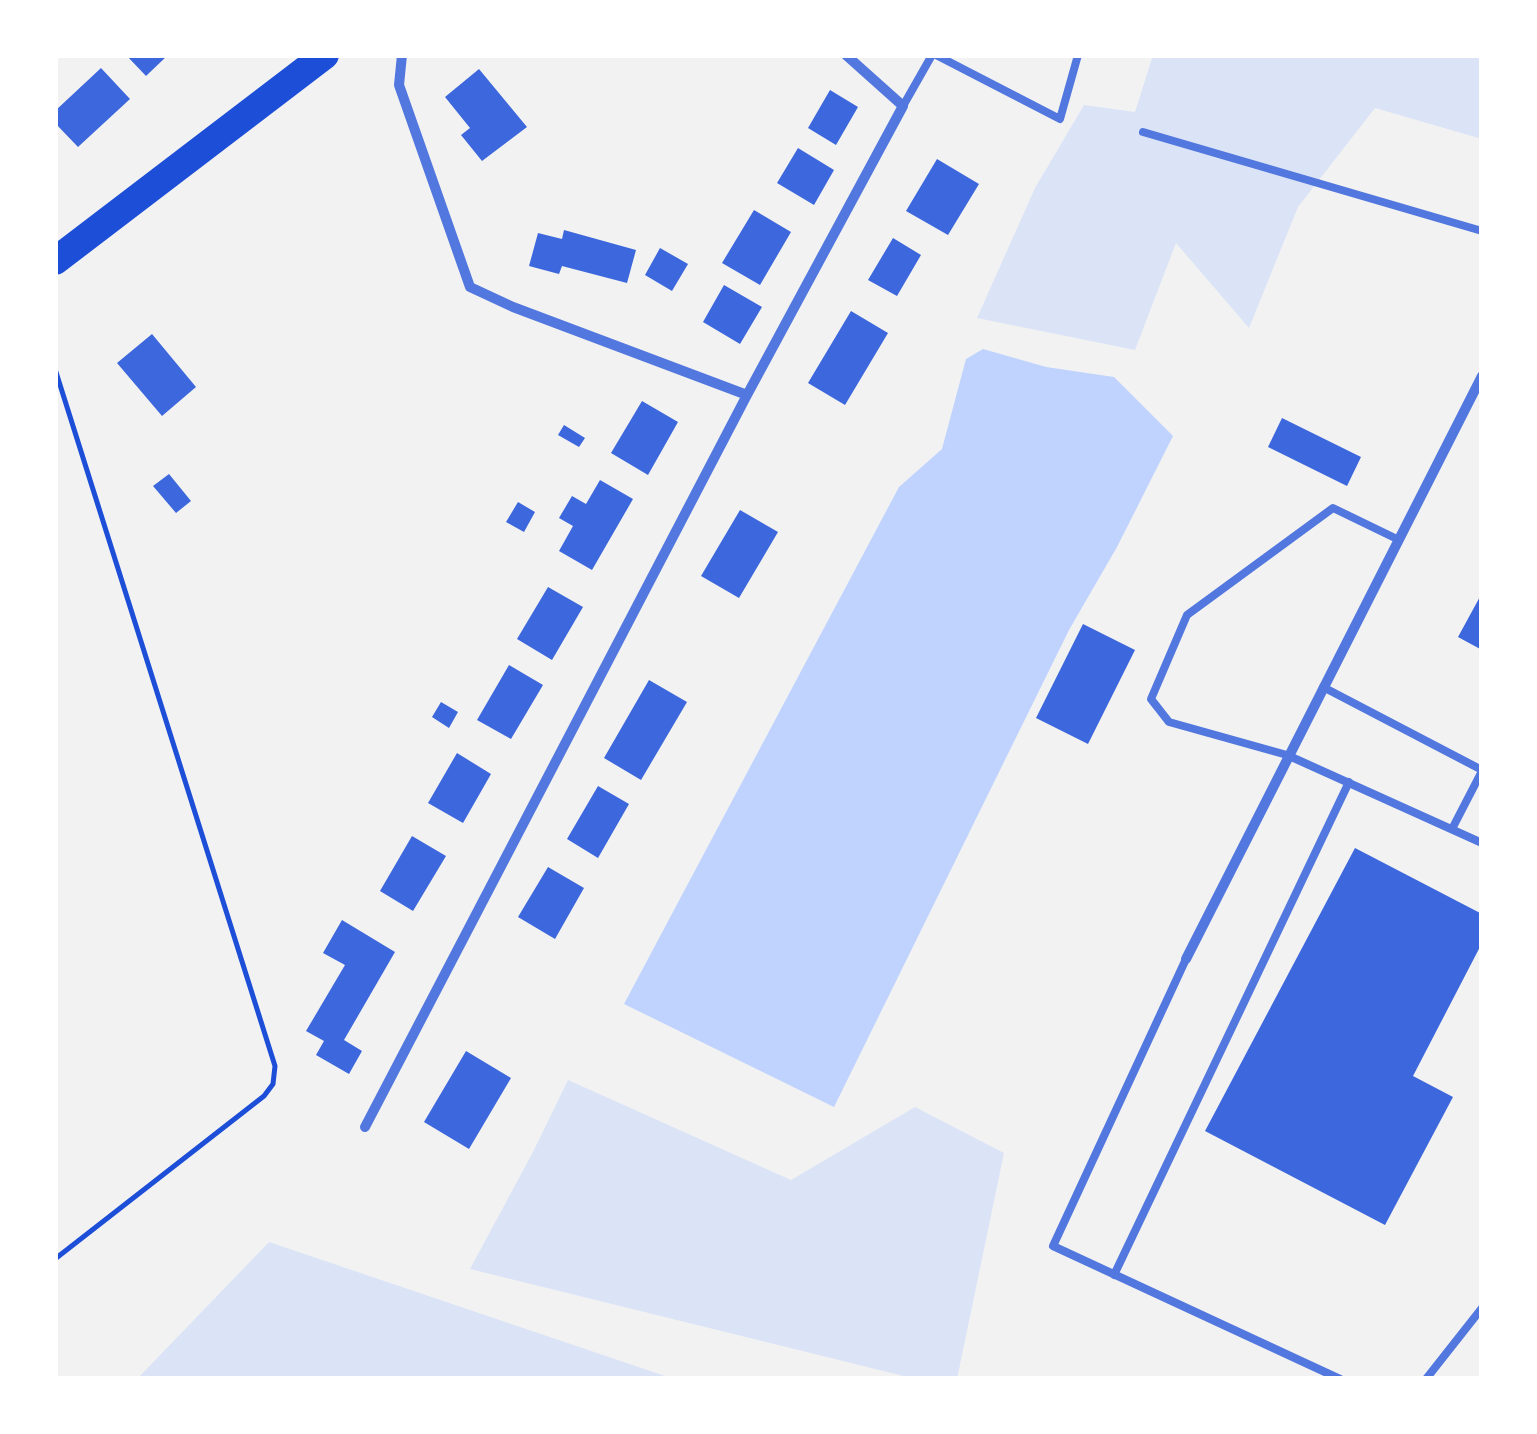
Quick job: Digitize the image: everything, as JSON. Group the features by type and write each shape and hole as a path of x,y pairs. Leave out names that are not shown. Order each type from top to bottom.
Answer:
{"highway":[{"path":"55,261 325,55"}],"street":[{"path":"402,55 398,85 470,287 513,307 747,395"},
{"path":"365,1127 747,395 903,106 846,55"},
{"path":"1186,959 1482,376"}],"lane":[{"path":"903,106 934,55 1060,119 1078,55"},
{"path":"1143,132 1482,231"},
{"path":"1397,539 1333,508 1186,614 1150,699 1169,722 1287,755 1482,843"},
{"path":"1324,686 1482,770 1452,829"},
{"path":"1114,1275 1349,782"},
{"path":"1186,959 1053,1246 1340,1379"},
{"path":"1426,1379 1482,1308"}],"path":[{"path":"55,369 275,1066 272,1084 264,1096 55,1259"}],"shaded area":[{"path":"1153,55 1482,55 1482,139 1375,108 1298,207 1249,328 1176,243 1135,350 977,318 1035,188 1084,105 1135,112"},
{"path":"568,1080 791,1180 915,1107 1004,1153 957,1379 916,1379 470,1269"},
{"path":"269,1242 674,1379 137,1379"}],"water":[{"path":"983,349 1046,367 1114,377 1173,436 1117,547 1069,630 834,1107 624,1004 899,487 942,449 966,359"}],"building":[{"path":"126,55 168,55 146,76"},
{"path":"101,68 130,99 78,147 55,123 55,111"},
{"path":"479,69 527,127 482,161 461,135 470,128 445,97"},
{"path":"830,90 858,107 836,145 808,128"},
{"path":"798,148 834,170 814,205 777,183"},
{"path":"937,159 979,184 948,235 906,211"},
{"path":"754,210 791,232 760,285 722,263"},
{"path":"564,230 636,250 627,283 562,266 559,274 529,266 538,233 562,239"},
{"path":"893,238 921,255 897,296 868,280"},
{"path":"660,248 688,264 672,291 645,275"},
{"path":"724,285 762,307 740,344 703,322"},
{"path":"851,311 888,333 845,405 808,383"},
{"path":"152,334 196,387 162,416 117,363"},
{"path":"642,401 678,422 648,475 611,453"},
{"path":"1282,418 1361,457 1347,486 1268,447"},
{"path":"564,425 585,438 579,447 558,435"},
{"path":"169,474 191,501 176,513 153,486"},
{"path":"600,480 633,499 592,570 559,551 573,526 559,518 572,496 586,504"},
{"path":"518,502 535,512 524,532 506,522"},
{"path":"740,510 778,532 739,598 701,576"},
{"path":"548,587 583,607 552,660 517,639"},
{"path":"1482,593 1482,650 1458,637"},
{"path":"1083,624 1135,650 1088,744 1036,718"},
{"path":"509,665 543,685 511,739 477,720"},
{"path":"649,680 687,702 641,780 604,758"},
{"path":"441,702 458,712 449,728 432,717"},
{"path":"457,753 491,774 463,823 428,803"},
{"path":"598,786 629,804 598,858 567,839"},
{"path":"412,836 446,856 413,911 380,891"},
{"path":"1355,848 1482,914 1482,943 1413,1076 1453,1097 1385,1225 1205,1131"},
{"path":"548,867 584,888 555,939 518,917"},
{"path":"342,920 395,952 344,1040 362,1051 349,1074 316,1055 324,1041 306,1031 345,965 323,953"},
{"path":"466,1051 511,1078 469,1149 424,1122"}]}
